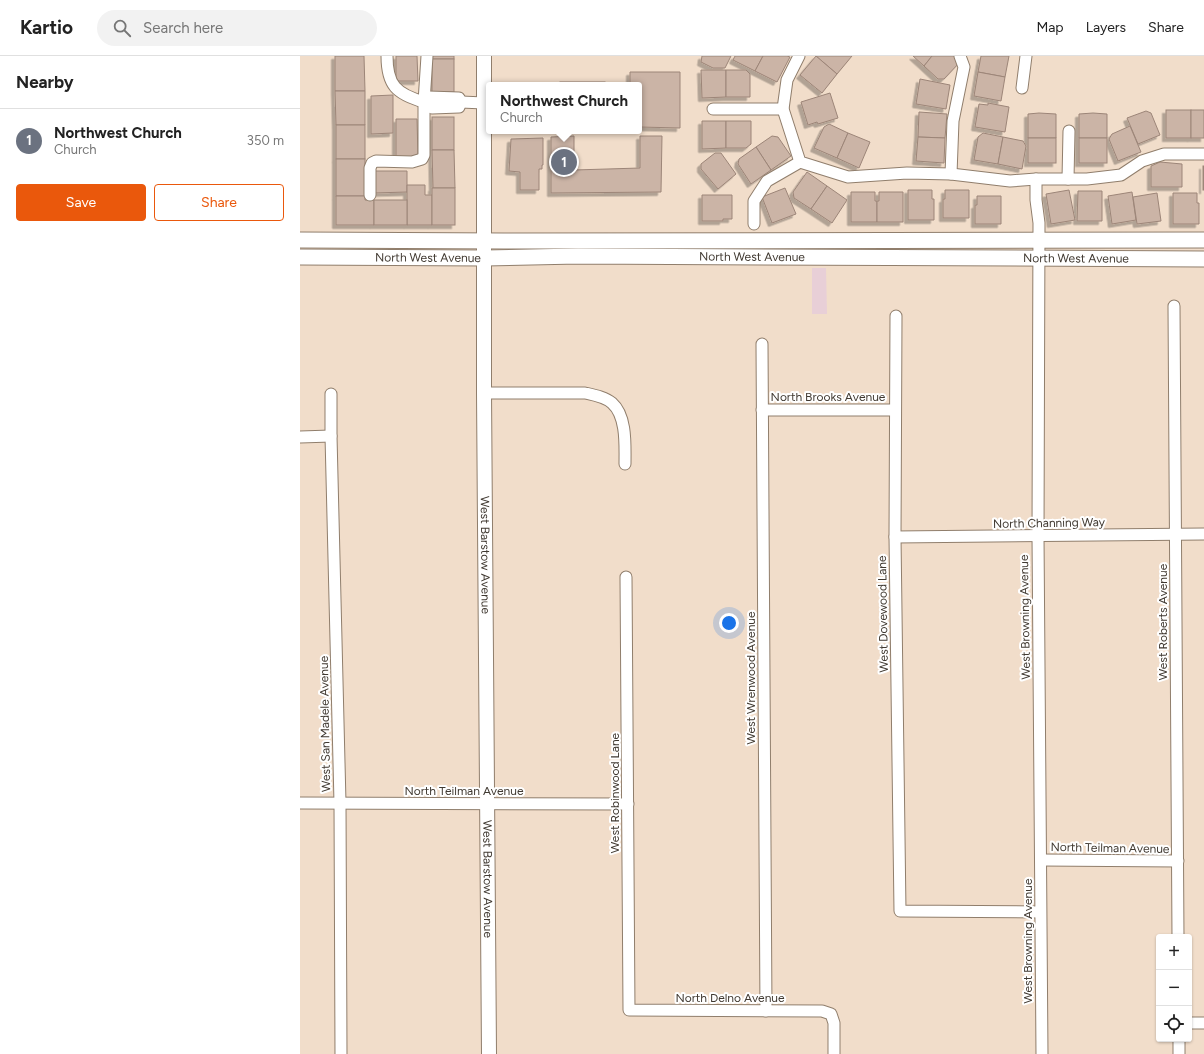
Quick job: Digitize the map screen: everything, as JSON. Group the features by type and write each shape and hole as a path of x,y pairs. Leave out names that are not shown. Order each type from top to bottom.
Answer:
{"main road":[{"name":"North West Avenue","path":"300,240 1204,240"},
{"path":"1184,259 1204,255"},
{"name":"North West Avenue","path":"300,257 484,258 578,256 1204,259"}],"street":[{"path":"386,56 388,76 392,84 407,97 424,102"},
{"path":"370,195 370,168 372,163 376,161 412,162 423,158 427,56"},
{"name":"West Barstow Avenue","path":"484,56 484,393 489,1054"},
{"path":"799,56 787,80 783,109 800,162"},
{"path":"950,174 952,121 964,67 960,56"},
{"path":"1022,88 1026,56"},
{"path":"424,102 428,97 459,98 461,102 484,102"},
{"path":"713,109 783,109"},
{"path":"1068,179 1069,131"},
{"path":"754,224 754,201 767,181 800,162 848,177 907,173 950,174 1010,181 1036,179 1087,179 1121,175 1142,161 1164,154 1204,154"},
{"name":"West Browning Avenue","path":"1036,179 1036,200 1039,223 1038,536 1042,1054"},
{"name":"West Roberts Avenue","path":"1174,306 1178,934"},
{"name":"West Dovewood Lane","path":"896,316 895,537 900,911 1040,912"},
{"name":"West Wrenwood Avenue","path":"762,344 766,1011"},
{"path":"484,393 585,393 599,396 612,403 620,415 624,430 625,464"},
{"name":"West San Madele Avenue","path":"331,394 340,803 341,1054"},
{"name":"North Brooks Avenue","path":"762,410 895,410"},
{"path":"300,437 331,436"},
{"name":"North Channing Way","path":"895,537 1204,534"},
{"name":"West Robinwood Lane","path":"626,577 629,1010"},
{"name":"North Teilman Avenue","path":"300,803 628,804"},
{"name":"North Teilman Avenue","path":"1041,860 1178,862"},
{"name":"North Delno Avenue","path":"629,1010 822,1011 831,1014 834,1023 834,1054"},
{"path":"1192,1023 1204,1023"},
{"path":"1179,1042 1179,1054"}],"shaded area":[{"path":"812,268 826,268 827,314 812,314"}],"building":[{"path":"335,56 364,56 365,91 335,91"},
{"path":"396,56 417,56 418,81 396,81"},
{"path":"432,56 454,56 454,59 432,59"},
{"path":"702,56 731,56 725,68 713,68 701,62"},
{"path":"735,56 763,56 755,71 733,60"},
{"path":"763,56 790,57 777,82 755,71"},
{"path":"816,56 852,56 837,74"},
{"path":"816,56 837,74 822,93 800,75"},
{"path":"913,56 932,56 924,66"},
{"path":"932,56 954,56 960,62 944,79 938,79 924,66"},
{"path":"981,56 1009,56 1005,77 978,72"},
{"path":"432,59 454,59 454,92 432,92"},
{"path":"701,70 726,70 726,97 702,98"},
{"path":"726,70 746,70 750,74 750,97 726,97"},
{"path":"630,72 680,72 680,128 642,127 642,82 630,82"},
{"path":"978,72 1005,77 1001,101 974,96"},
{"path":"920,79 950,85 946,109 916,104"},
{"path":"335,91 365,91 365,125 336,125"},
{"path":"830,93 838,118 818,124 817,122 808,125 801,102"},
{"path":"393,95 393,133 371,134 371,96"},
{"path":"988,103 1009,107 1005,132 975,127 979,104 988,105"},
{"path":"1166,110 1191,110 1191,138 1166,138"},
{"path":"1191,110 1204,110 1204,138 1191,138"},
{"path":"1146,111 1151,113 1160,135 1138,144 1127,118"},
{"path":"919,112 947,114 945,138 918,137"},
{"path":"1028,114 1056,114 1056,138 1028,138"},
{"path":"1079,114 1107,114 1107,138 1079,138"},
{"path":"432,117 454,117 454,150 432,150"},
{"path":"396,119 417,119 418,157 396,157"},
{"path":"702,121 726,121 726,148 702,149"},
{"path":"726,121 751,121 751,144 746,148 726,148"},
{"path":"829,124 848,133 837,158 814,148 824,127"},
{"path":"336,125 365,125 365,159 336,159"},
{"path":"1130,126 1141,152 1118,161 1109,139 1112,134"},
{"path":"848,133 870,142 859,168 837,158"},
{"path":"983,133 1003,137 998,164 974,160 978,137"},
{"path":"574,136 574,170 640,168 640,136 662,136 661,192 551,193 551,137"},
{"path":"772,136 778,137 791,156 771,170 756,147"},
{"path":"918,137 945,138 944,163 916,161"},
{"path":"1003,137 1023,141 1026,146 1022,169 998,164"},
{"path":"543,138 543,165 542,169 539,169 539,190 520,190 520,172 509,171 511,139"},
{"path":"1028,138 1056,138 1056,163 1028,163"},
{"path":"1079,138 1107,138 1107,163 1079,163"},
{"path":"756,147 771,170 751,184 738,164 739,159"},
{"path":"432,150 454,150 455,188 433,188"},
{"path":"715,153 721,153 736,174 718,189 701,169 701,164"},
{"path":"336,159 365,159 365,196 336,196"},
{"path":"1160,162 1182,164 1182,187 1151,187 1151,166"},
{"path":"1204,166 1204,190 1203,190"},
{"path":"374,171 407,171 407,192 374,193"},
{"path":"807,172 827,186 811,209 794,198 793,192"},
{"path":"407,185 425,185 425,195 432,195 432,225 407,225"},
{"path":"827,186 847,200 832,223 811,209"},
{"path":"432,188 455,188 455,225 432,225"},
{"path":"785,188 796,214 772,223 762,197"},
{"path":"908,190 932,190 932,199 934,199 934,220 908,220"},
{"path":"945,190 969,190 969,218 943,218 943,199 945,199"},
{"path":"1069,190 1075,220 1051,224 1046,194"},
{"path":"1078,191 1102,191 1102,221 1077,221"},
{"path":"851,192 875,192 875,201 877,201 877,222 851,222"},
{"path":"879,192 903,192 903,222 877,222 877,201 879,201"},
{"path":"1132,192 1136,220 1112,224 1108,196"},
{"path":"1157,193 1161,221 1137,224 1133,197"},
{"path":"1173,193 1197,193 1197,203 1199,203 1199,224 1173,224"},
{"path":"702,195 732,195 732,219 723,219 723,221 702,221"},
{"path":"336,196 365,196 365,200 374,200 374,225 336,225"},
{"path":"977,196 1001,196 1001,224 975,224 975,205 977,205"},
{"path":"374,200 407,200 407,225 374,225"}],"place":[{"name":"Northwest Church","path":"564,162"}]}
